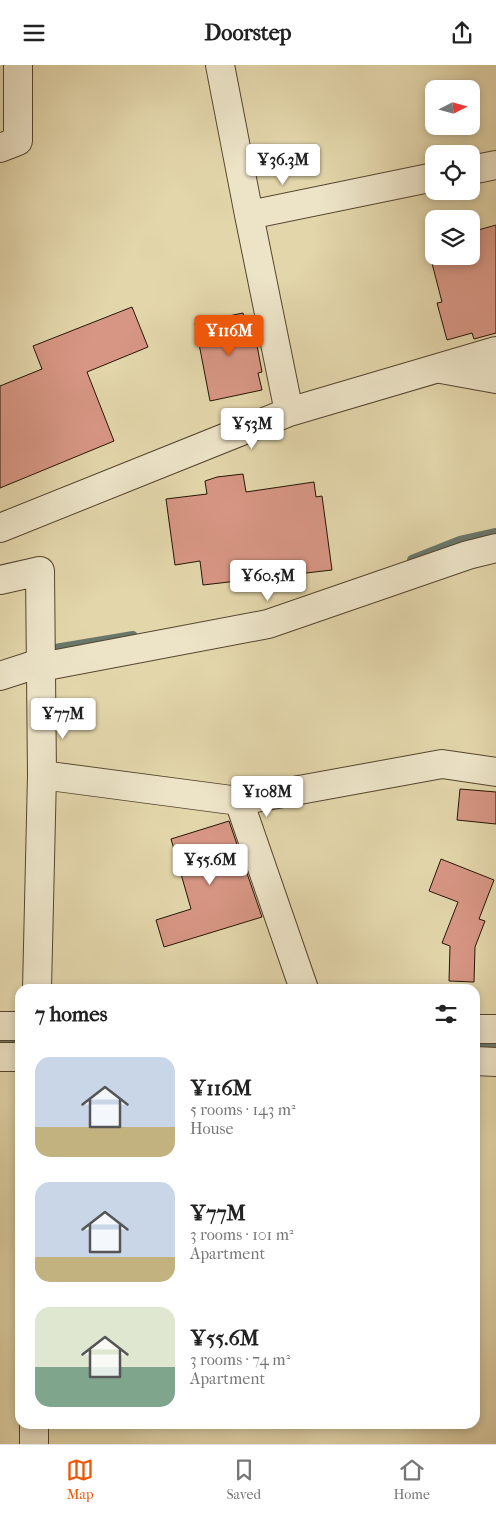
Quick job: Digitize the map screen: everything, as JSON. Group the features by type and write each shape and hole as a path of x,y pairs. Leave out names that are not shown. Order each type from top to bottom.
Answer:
{"street":[{"path":"0,148 18,141 18,65"},
{"path":"220,65 289,412"},
{"path":"480,168 496,165"},
{"path":"249,215 425,179"},
{"path":"0,527 289,412 496,351"},
{"path":"436,368 496,379"},
{"path":"0,675 41,665 268,625 468,555 496,548"},
{"path":"0,580 40,571 42,775 37,984"},
{"path":"42,775 239,801 442,765 496,772"},
{"path":"239,801 302,984"},
{"path":"0,1026 15,1026"},
{"path":"480,1029 496,1029"},
{"path":"0,1057 15,1057"},
{"path":"480,1061 496,1062"},
{"path":"34,1429 34,1444"}],"building":[{"path":"496,225 496,333 474,339 472,333 447,340 437,303 442,302 432,265 480,265 480,229"},
{"path":"132,307 148,347 87,372 114,441 0,488 0,386 42,369 33,346"},
{"path":"243,313 249,341 256,340 262,372 258,373 262,390 210,401 195,323"},
{"path":"243,474 246,492 314,482 316,497 322,496 332,570 203,585 200,561 175,565 166,499 207,494 205,481 217,477"},
{"path":"460,789 496,792 496,824 457,820"},
{"path":"229,821 262,917 164,947 156,920 191,909 171,839"},
{"path":"441,859 494,880 479,919 485,921 475,947 474,982 449,981 450,946 442,943 458,902 429,891"}],"waterway":[{"path":"412,560 460,541 496,533"},
{"path":"55,649 133,636"},
{"path":"0,1042 15,1042"},
{"path":"480,1047 496,1047"}]}
